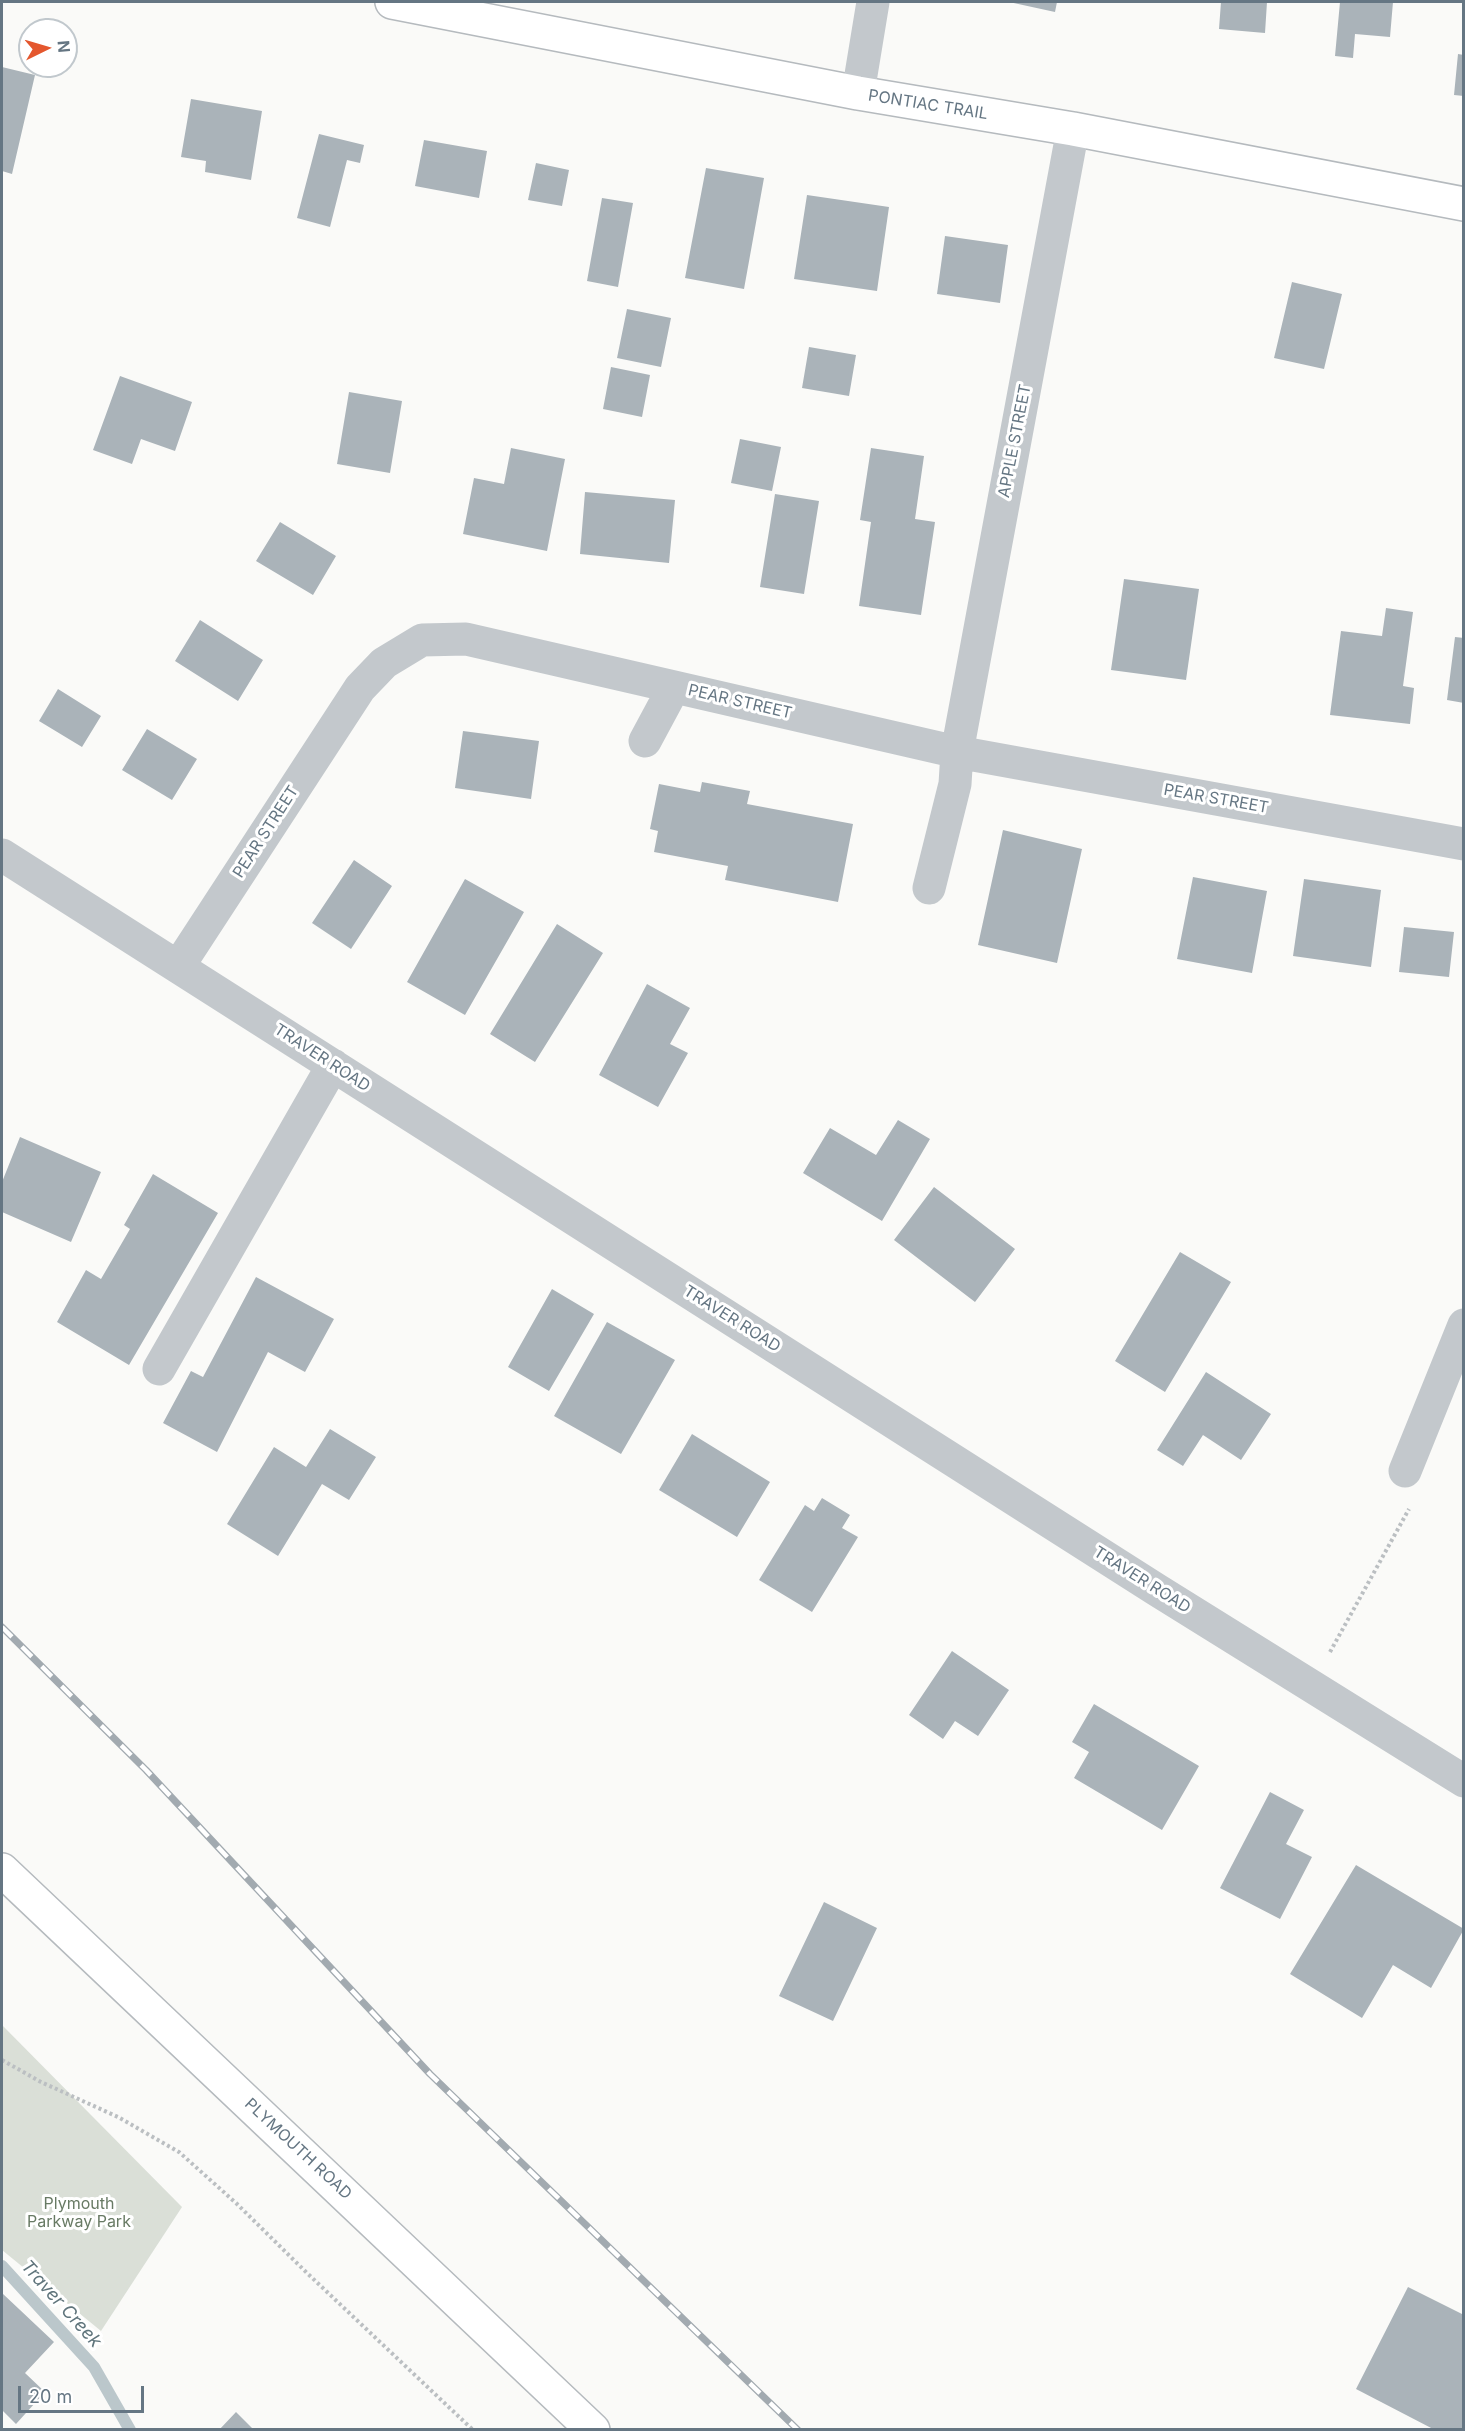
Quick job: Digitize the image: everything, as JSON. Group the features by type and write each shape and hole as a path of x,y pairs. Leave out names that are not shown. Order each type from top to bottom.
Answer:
{"main road":[{"name":"PONTIAC TRAIL","path":"392,2 858,93 1073,129 1464,204"},
{"name":"PLYMOUTH ROAD","path":"2,1870 593,2430"}],"street":[{"path":"858,93 873,2"},
{"name":"APPLE STREET","path":"929,888 955,784 957,753 1073,129"},
{"name":"PEAR STREET","path":"178,967 360,688 384,663 422,640 465,639 957,753 1464,844"},
{"path":"645,741 674,687"},
{"name":"TRAVER ROAD","path":"2,855 1157,1590 1464,1781"},
{"path":"159,1369 333,1065"},
{"path":"1410,1486 1464,1325"}],"path":[{"path":"1329,1652 1410,1486"},
{"path":"2,2060 41,2082 118,2117 179,2152 236,2203 473,2430"}],"green space":[{"name":"Plymouth Parkway Park","path":"2,2025 182,2207 101,2331 2,2250"}],"building":[{"path":"1009,2 1057,2 1055,12"},
{"path":"1221,2 1267,2 1265,33 1219,29"},
{"path":"1340,2 1393,2 1390,37 1355,34 1353,58 1335,56"},
{"path":"1458,54 1464,55 1464,96 1454,95"},
{"path":"2,67 18,71 18,78 34,78 12,174 2,171"},
{"path":"191,99 262,111 251,180 205,172 206,161 181,157"},
{"path":"319,134 364,145 360,163 347,160 330,227 297,218"},
{"path":"424,140 487,151 479,198 415,186"},
{"path":"536,163 569,170 562,206 528,200"},
{"path":"706,168 764,178 744,289 685,278"},
{"path":"807,195 889,207 877,291 794,279"},
{"path":"602,198 633,203 618,287 587,281"},
{"path":"945,236 1008,245 1000,303 937,294"},
{"path":"1292,282 1342,294 1324,369 1274,358"},
{"path":"627,309 671,318 661,367 617,358"},
{"path":"809,347 856,355 849,396 802,388"},
{"path":"611,367 650,375 642,417 603,409"},
{"path":"120,376 192,402 175,451 141,439 132,464 93,450"},
{"path":"349,392 402,401 390,473 337,464"},
{"path":"740,439 781,447 772,491 731,483"},
{"path":"511,448 565,459 547,551 463,534 474,478 504,484"},
{"path":"871,448 924,456 915,519 935,522 921,615 859,606 871,522 860,520"},
{"path":"585,492 675,500 669,563 580,554"},
{"path":"775,494 819,501 804,594 760,587"},
{"path":"280,522 336,556 313,595 256,561"},
{"path":"1124,579 1199,589 1186,680 1111,670"},
{"path":"1386,608 1413,612 1403,686 1414,688 1410,724 1330,715 1341,631 1382,636"},
{"path":"200,620 263,660 238,701 175,661"},
{"path":"1455,637 1464,638 1464,703 1447,700"},
{"path":"58,689 101,716 82,747 39,721"},
{"path":"147,729 197,759 172,800 122,770"},
{"path":"463,731 539,741 531,799 455,788"},
{"path":"702,782 750,791 747,804 853,824 838,902 725,880 728,866 654,852 658,831 650,829 659,784 700,792"},
{"path":"1003,830 1082,849 1057,963 978,945"},
{"path":"354,860 392,886 351,949 312,923"},
{"path":"1193,877 1267,891 1252,973 1177,959"},
{"path":"465,879 524,912 465,1015 407,982"},
{"path":"1304,879 1381,890 1371,967 1293,956"},
{"path":"557,924 603,953 535,1062 490,1034"},
{"path":"1404,927 1454,932 1449,977 1399,972"},
{"path":"647,984 690,1008 670,1044 688,1053 658,1107 599,1075"},
{"path":"898,1120 930,1139 882,1221 803,1173 830,1128 876,1155"},
{"path":"20,1137 101,1172 71,1242 2,1212 2,1182"},
{"path":"153,1174 218,1213 129,1365 57,1322 86,1270 101,1279 130,1229 124,1225"},
{"path":"934,1187 1015,1249 975,1302 894,1240"},
{"path":"1180,1252 1231,1282 1165,1392 1115,1361"},
{"path":"256,1277 334,1319 305,1372 268,1352 217,1452 163,1423 191,1371 203,1377"},
{"path":"552,1289 594,1314 549,1391 508,1367"},
{"path":"607,1322 675,1360 621,1454 554,1416"},
{"path":"1206,1372 1271,1414 1241,1460 1203,1435 1183,1466 1157,1450"},
{"path":"330,1429 376,1457 349,1500 322,1484 278,1556 227,1524 274,1447 306,1467"},
{"path":"692,1434 770,1482 737,1537 659,1490"},
{"path":"822,1498 850,1515 842,1528 858,1537 812,1612 759,1580 805,1505 814,1511"},
{"path":"952,1651 1009,1690 978,1736 955,1721 943,1739 909,1715"},
{"path":"1094,1704 1199,1766 1162,1830 1074,1778 1089,1752 1072,1742"},
{"path":"1270,1792 1304,1810 1286,1844 1312,1857 1280,1919 1220,1888"},
{"path":"1356,1865 1464,1929 1431,1988 1393,1965 1362,2018 1290,1974"},
{"path":"824,1902 877,1928 833,2021 779,1996"},
{"path":"1408,2287 1464,2315 1464,2430 1435,2430 1356,2389"},
{"path":"2,2293 54,2342 25,2373 45,2392 16,2424 2,2410"},
{"path":"236,2412 254,2430 219,2430"}],"waterway":[{"name":"Traver Creek","path":"2,2266 94,2367 130,2430"}],"railway":[{"path":"2,1627 146,1770 430,2074 798,2430"}]}
